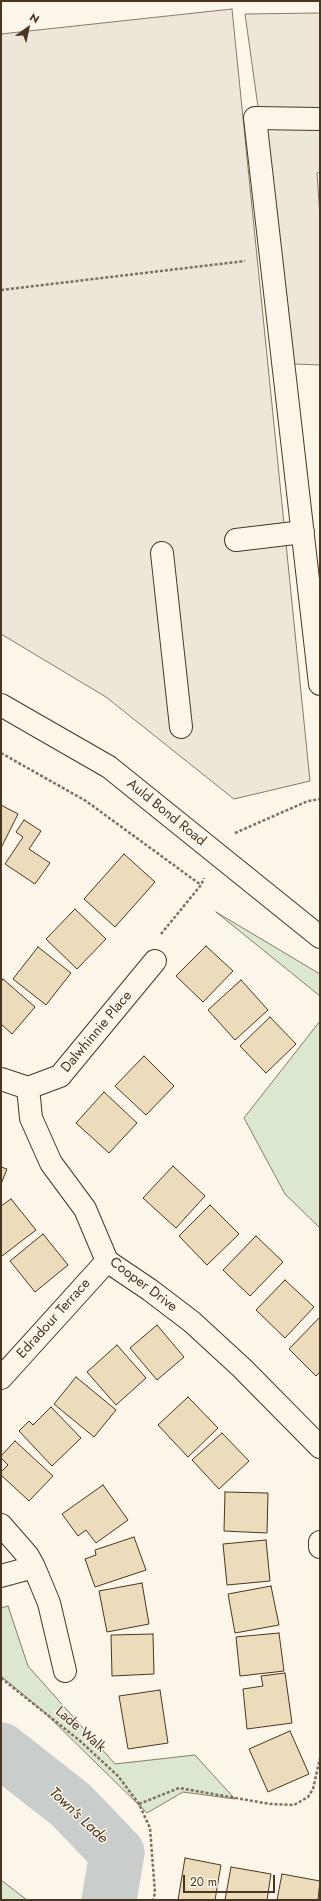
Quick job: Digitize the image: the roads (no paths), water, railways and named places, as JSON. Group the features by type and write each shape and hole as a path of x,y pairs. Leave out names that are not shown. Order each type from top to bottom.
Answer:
{"street":[{"path":"320,119 255,118 320,684"},
{"path":"236,540 303,532"},
{"path":"162,553 181,727"},
{"name":"Auld Bond Road","path":"1,705 109,767 215,853 319,934"},
{"name":"Dalwhinnie Place","path":"28,1088 60,1076 156,961"},
{"path":"1,1079 28,1088"},
{"name":"Cooper Drive","path":"28,1088 31,1118 50,1163 85,1208 107,1261 150,1290 192,1322 242,1368 320,1447"},
{"name":"Edradour Terrace","path":"1,1378 107,1261"},
{"path":"1,1525 28,1556 50,1603 65,1672"},
{"path":"320,1542 320,1547"},
{"path":"1,1576 34,1567"}],"waterway":[{"name":"Town's Lade","path":"1,1750 71,1805 117,1853 109,1900"}]}
